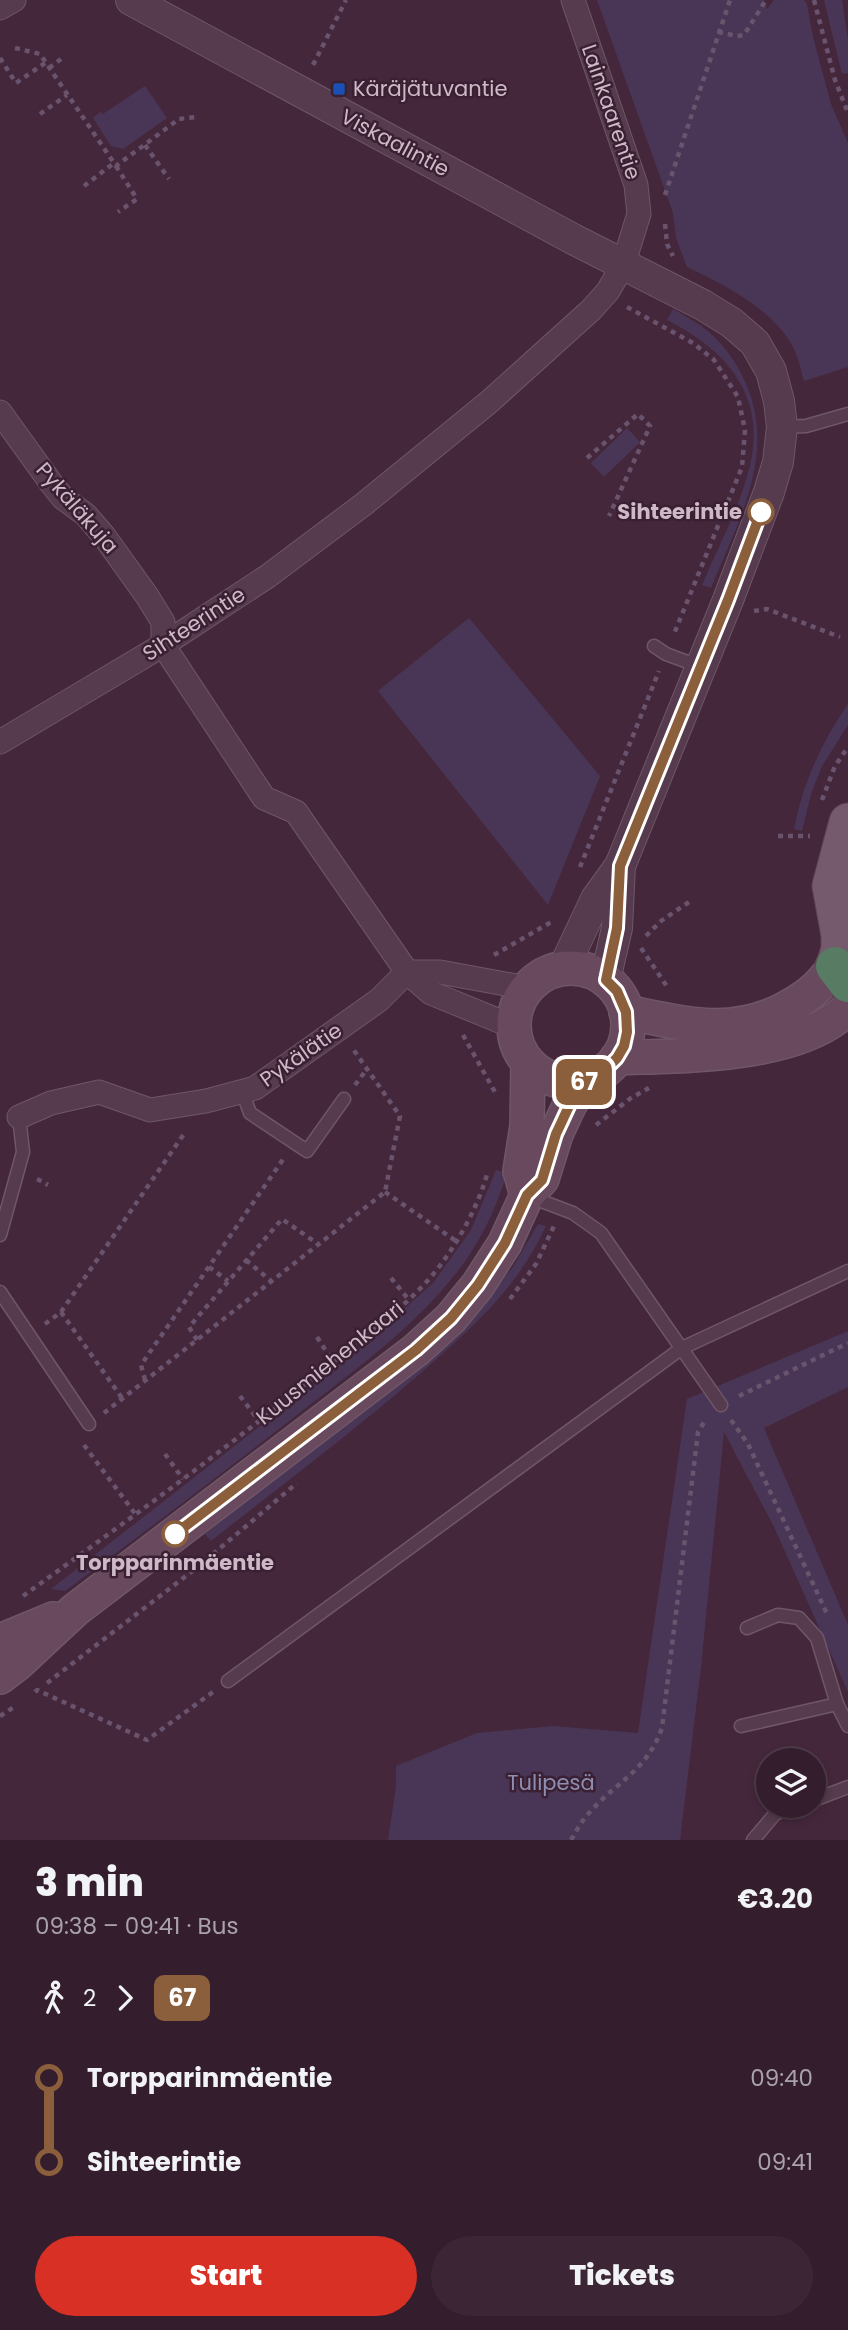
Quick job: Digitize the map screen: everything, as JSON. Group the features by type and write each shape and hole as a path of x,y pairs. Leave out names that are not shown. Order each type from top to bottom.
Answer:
{"main road":[{"path":"626,1012 699,1026 729,1026 754,1022 806,998 821,985 844,973 831,886 828,835"},
{"path":"563,969 586,970 606,980 617,991 626,1012 627,1032 617,1058 604,1071 575,1082 554,1079 528,1063 519,1049 514,1027 516,1009 527,988 540,977 563,969"},
{"path":"617,1058 768,1047 802,1035 838,1017 848,1008"},
{"path":"527,1195 520,1171 527,1126 528,1063"},
{"name":"Kuusmiehenkaari","path":"0,1677 75,1609 416,1350 442,1326 478,1285 505,1243 527,1195 542,1180 556,1134 570,1104 586,1080"},
{"name":"Kuusmiehenkaari","path":"0,1641 75,1609"}],"street":[{"path":"0,8 14,0"},
{"name":"Viskaalintie","path":"131,0 623,265 703,304 732,323 755,343 772,371 782,427 778,461 769,492 620,866"},
{"name":"Lainkaarentie","path":"573,0 636,185 639,214 623,265"},
{"name":"Sihteerintie","path":"0,742 163,645 273,572 364,504 436,446 591,310 608,291 623,265"},
{"name":"Pykäläkuja","path":"0,412 63,498 86,515 125,566 163,622 163,645"},
{"path":"163,645 264,798 296,812 407,972 431,993 514,1027"},
{"path":"563,969 596,899 620,866"},
{"path":"606,980 617,928 620,866"},
{"path":"407,972 440,972 527,988"},
{"name":"Pykälätie","path":"19,1117 51,1103 99,1092 150,1110 206,1101 255,1088 379,1000 407,972"}],"lane":[{"path":"782,427 806,426 848,414"},
{"path":"654,646 666,654 701,667"},
{"path":"242,1091 250,1113 307,1151 344,1099"},
{"path":"0,1235 2,1218 23,1152 19,1117"},
{"path":"527,1195 573,1213 601,1233 721,1405"},
{"path":"228,1681 682,1348 848,1271"},
{"path":"0,1292 89,1424"},
{"path":"747,1628 778,1615 799,1618 817,1639 837,1704 848,1726"},
{"path":"741,1726 837,1704"},
{"path":"826,1795 848,1787"},
{"path":"753,1840 772,1818"}],"path":[{"path":"300,92 346,0"},
{"path":"665,197 730,0"},
{"path":"718,32 737,37 744,35 766,0"},
{"path":"814,0 835,80 848,111"},
{"path":"15,48 40,54 137,199 118,212"},
{"path":"49,68 65,56"},
{"path":"0,58 16,83 45,63"},
{"path":"40,114 67,95"},
{"path":"84,186 179,119 196,117"},
{"path":"145,145 169,178"},
{"path":"587,458 638,414 650,426 609,516"},
{"path":"747,608 756,611 767,609 840,637"},
{"path":"778,836 828,835 835,766 848,747"},
{"path":"670,990 640,941 661,921 689,902"},
{"path":"135,1514 77,1434 385,1192 400,1116 338,1028"},
{"path":"463,1034 499,1100"},
{"path":"29,1335 61,1312 206,1101"},
{"path":"145,1380 141,1365 295,1143"},
{"name":"Kuusmiehenkaari","path":"23,1596 260,1421 409,1300 431,1276 456,1241 472,1212 489,1168"},
{"path":"385,1192 456,1241"},
{"path":"197,1340 189,1326 282,1219 318,1244"},
{"path":"246,1260 271,1282"},
{"path":"209,1267 228,1281"},
{"path":"391,1278 409,1300"},
{"path":"61,1312 122,1398"},
{"path":"317,1337 333,1362"},
{"path":"571,1840 590,1811 646,1762 655,1748 662,1728 698,1432 708,1415 721,1405 848,1343"},
{"path":"240,1396 260,1421"},
{"path":"721,1405 748,1444 831,1624"},
{"path":"165,1454 183,1479"},
{"path":"37,1690 147,1740 228,1681"}],"green space":[{"path":"597,0 764,0 767,9 774,0 804,0 807,4 831,104 848,143 848,367 804,381 792,345 772,320 731,289 687,267 676,238 673,213"},
{"path":"824,0 842,0 848,40 848,73 842,74"},
{"path":"145,86 167,118 123,149 111,146 93,118"},
{"path":"673,309 705,329 727,351 745,381 755,415 755,465 749,490 711,588 702,585 746,480 754,440 752,417 747,396 737,377 707,345 667,320"},
{"path":"627,428 640,442 604,477 591,463"},
{"path":"469,618 600,776 548,905 378,691"},
{"path":"848,704 848,725 822,766 811,794 802,831 794,829 814,764"},
{"path":"496,1170 507,1173 498,1200 480,1237 465,1261 424,1310 367,1361 156,1523 65,1591 51,1589 363,1346 433,1283 471,1230"},
{"path":"538,1224 546,1226 534,1250 505,1291 472,1326 365,1420 211,1541 205,1534 392,1384 474,1313 513,1267"},
{"name":"Tulipesä","path":"848,1331 848,1387 764,1428 848,1625 848,1692 774,1527 724,1432 701,1667 680,1840 388,1840 396,1787 396,1766 477,1733 553,1726 638,1733 687,1399"}],"bus line":[{"name":"67","path":"175,1534 416,1350 451,1318 478,1285 505,1243 527,1195 542,1180 556,1134 570,1104 586,1080 604,1071 624,1046 627,1032 626,1012 617,991 606,980 617,928 620,866 761,512"}],"place":[{"name":"Käräjätuvantie","path":"339,89"},
{"name":"Sihteerintie","path":"761,512"},
{"name":"Torpparinmäentie","path":"175,1534"}]}
